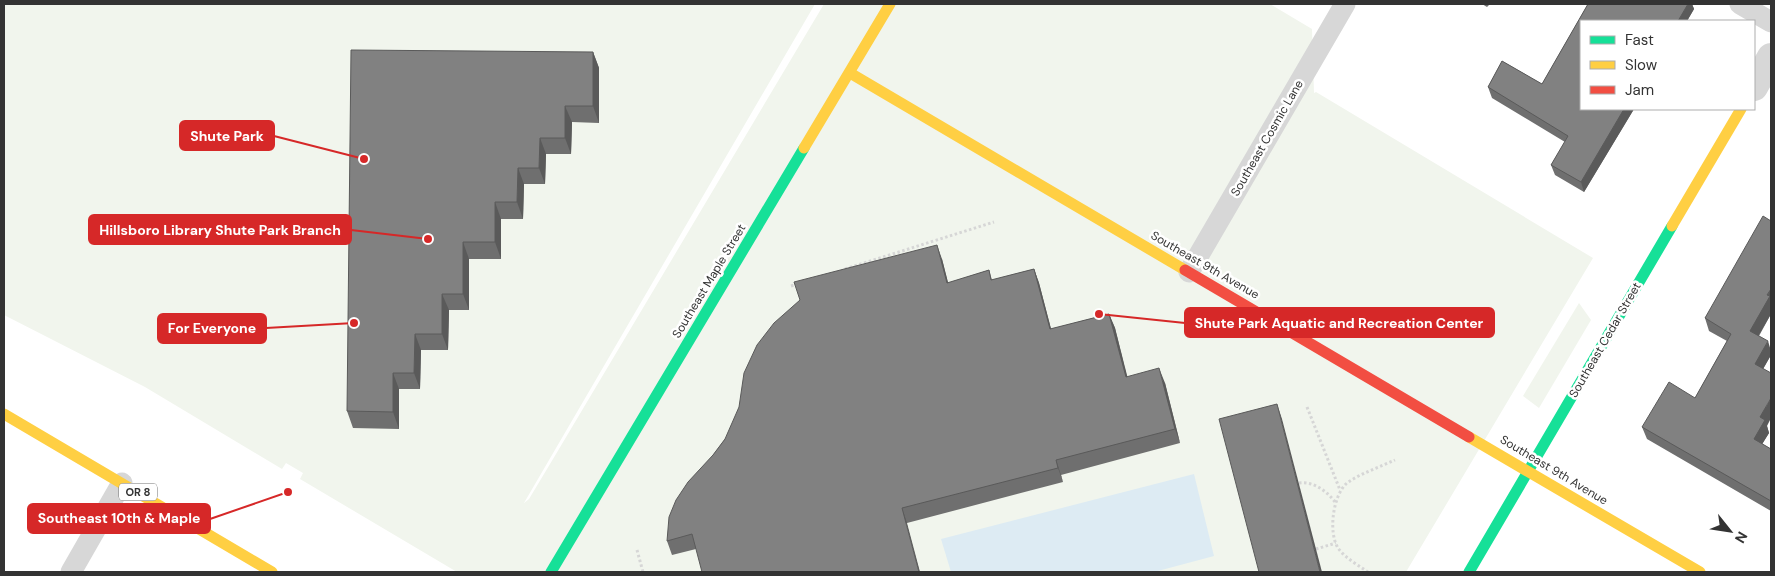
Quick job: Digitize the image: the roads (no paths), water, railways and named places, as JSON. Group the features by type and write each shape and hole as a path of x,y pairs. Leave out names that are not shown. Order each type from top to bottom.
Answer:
{"street":[{"name":"Southeast Maple Street","path":"551,572 890,4"},
{"path":"1755,85 1771,57"},
{"name":"Southeast 9th Avenue","path":"850,73 1700,572"},
{"name":"Southeast Cedar Street","path":"1469,572 1740,110"},
{"name":"OR 8","path":"4,414 272,572"}],"lane":[{"name":"Southeast Cosmic Lane","path":"1189,272 1345,4"},
{"path":"1740,4 1771,22"},
{"path":"70,572 122,483"}],"place":[{"name":"Shute Park","path":"364,159"},
{"name":"Hillsboro Library Shute Park Branch","path":"428,239"},
{"name":"Shute Park Aquatic and Recreation Center","path":"1099,314"},
{"name":"For Everyone","path":"354,323"},
{"name":"Southeast 10th & Maple","path":"288,492"}]}
